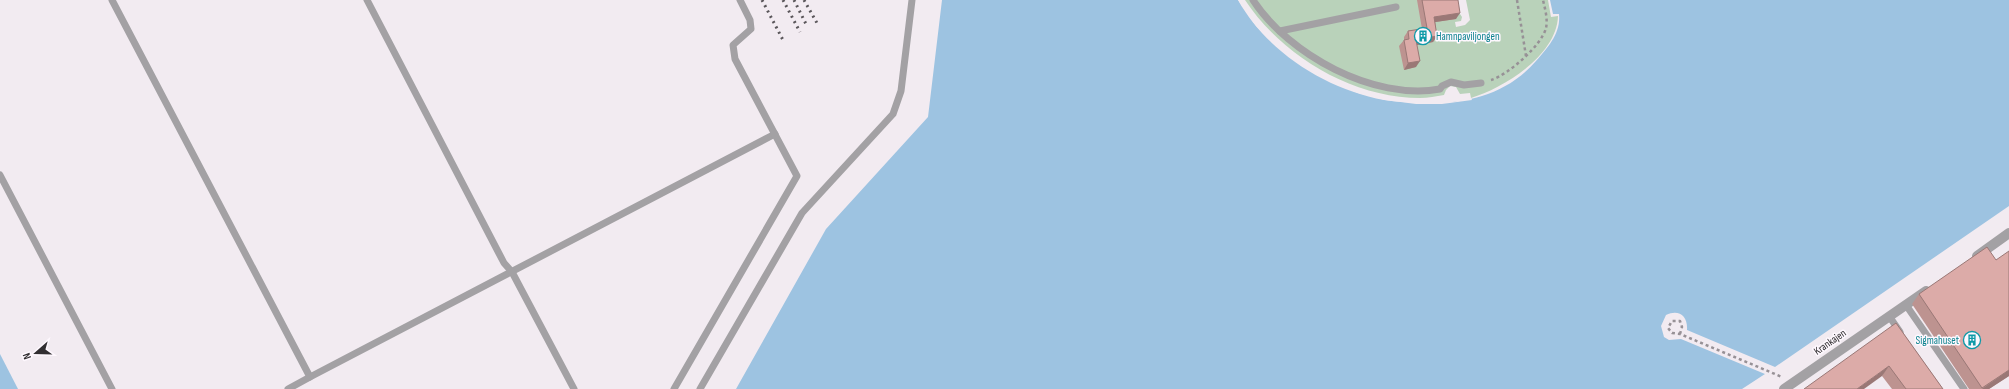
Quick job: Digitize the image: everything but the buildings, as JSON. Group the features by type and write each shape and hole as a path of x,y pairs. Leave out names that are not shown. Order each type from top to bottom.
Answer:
{"street":[{"path":"1970,260 2009,233"},
{"name":"Krankajen","path":"1788,387 1932,287"}],"lane":[{"path":"112,0 310,377"},
{"path":"367,0 504,263 512,272 574,389"},
{"path":"674,389 797,176 735,58 733,44 751,29 750,20 740,0"},
{"path":"700,389 802,213 893,114 901,91 912,0"},
{"path":"1253,0 1280,31 1311,55 1330,67 1357,79 1407,90 1427,91 1440,89 1446,83 1451,82 1464,85 1481,83"},
{"path":"1280,31 1396,7"},
{"path":"288,389 775,134"},
{"path":"0,175 112,389"},
{"path":"1906,305 1964,389"},
{"path":"1889,316 1906,340"}],"path":[{"path":"1517,0 1526,56"},
{"path":"1481,83 1496,78 1512,69 1526,56 1546,28 1547,18 1544,0"},
{"path":"1680,334 1682,326 1680,321 1672,321 1668,328 1672,333 1680,334 1778,374 1788,387"}],"green space":[{"path":"1245,0 1455,0 1458,11 1462,17 1461,21 1455,22 1456,27 1465,25 1470,20 1466,0 1548,0 1551,17 1558,16 1555,30 1549,44 1539,56 1513,78 1471,98 1470,93 1460,94 1456,87 1450,86 1444,95 1420,98 1394,96 1369,91 1345,82 1321,70 1299,56 1278,39 1260,20"}],"water":[{"path":"942,0 1238,0 1250,19 1282,52 1320,77 1362,95 1384,100 1398,102 1437,103 1469,100 1484,96 1512,82 1524,73 1536,61 1556,34 1559,14 1553,14 1550,0 2009,0 2009,206 1775,367 1687,330 1686,321 1679,313 1671,313 1666,315 1661,326 1664,337 1669,340 1681,339 1765,374 1742,389 736,389 826,229 928,117"},
{"path":"0,354 18,389 0,389"}],"pier":[{"path":"1238,0 1240,0 1258,24 1277,44 1303,64 1329,80 1358,91 1385,98 1416,102 1453,102 1471,98 1472,100 1442,104 1416,104 1385,100 1358,93 1329,81 1301,65 1276,46 1256,26"}],"railway":[{"path":"762,0 783,40"},
{"path":"783,0 800,32"},
{"path":"794,0 807,26"},
{"path":"804,0 817,23"}],"place":[{"name":"Hamnpaviljongen","path":"1423,36"},
{"name":"Sigmahuset","path":"1972,340"}]}
